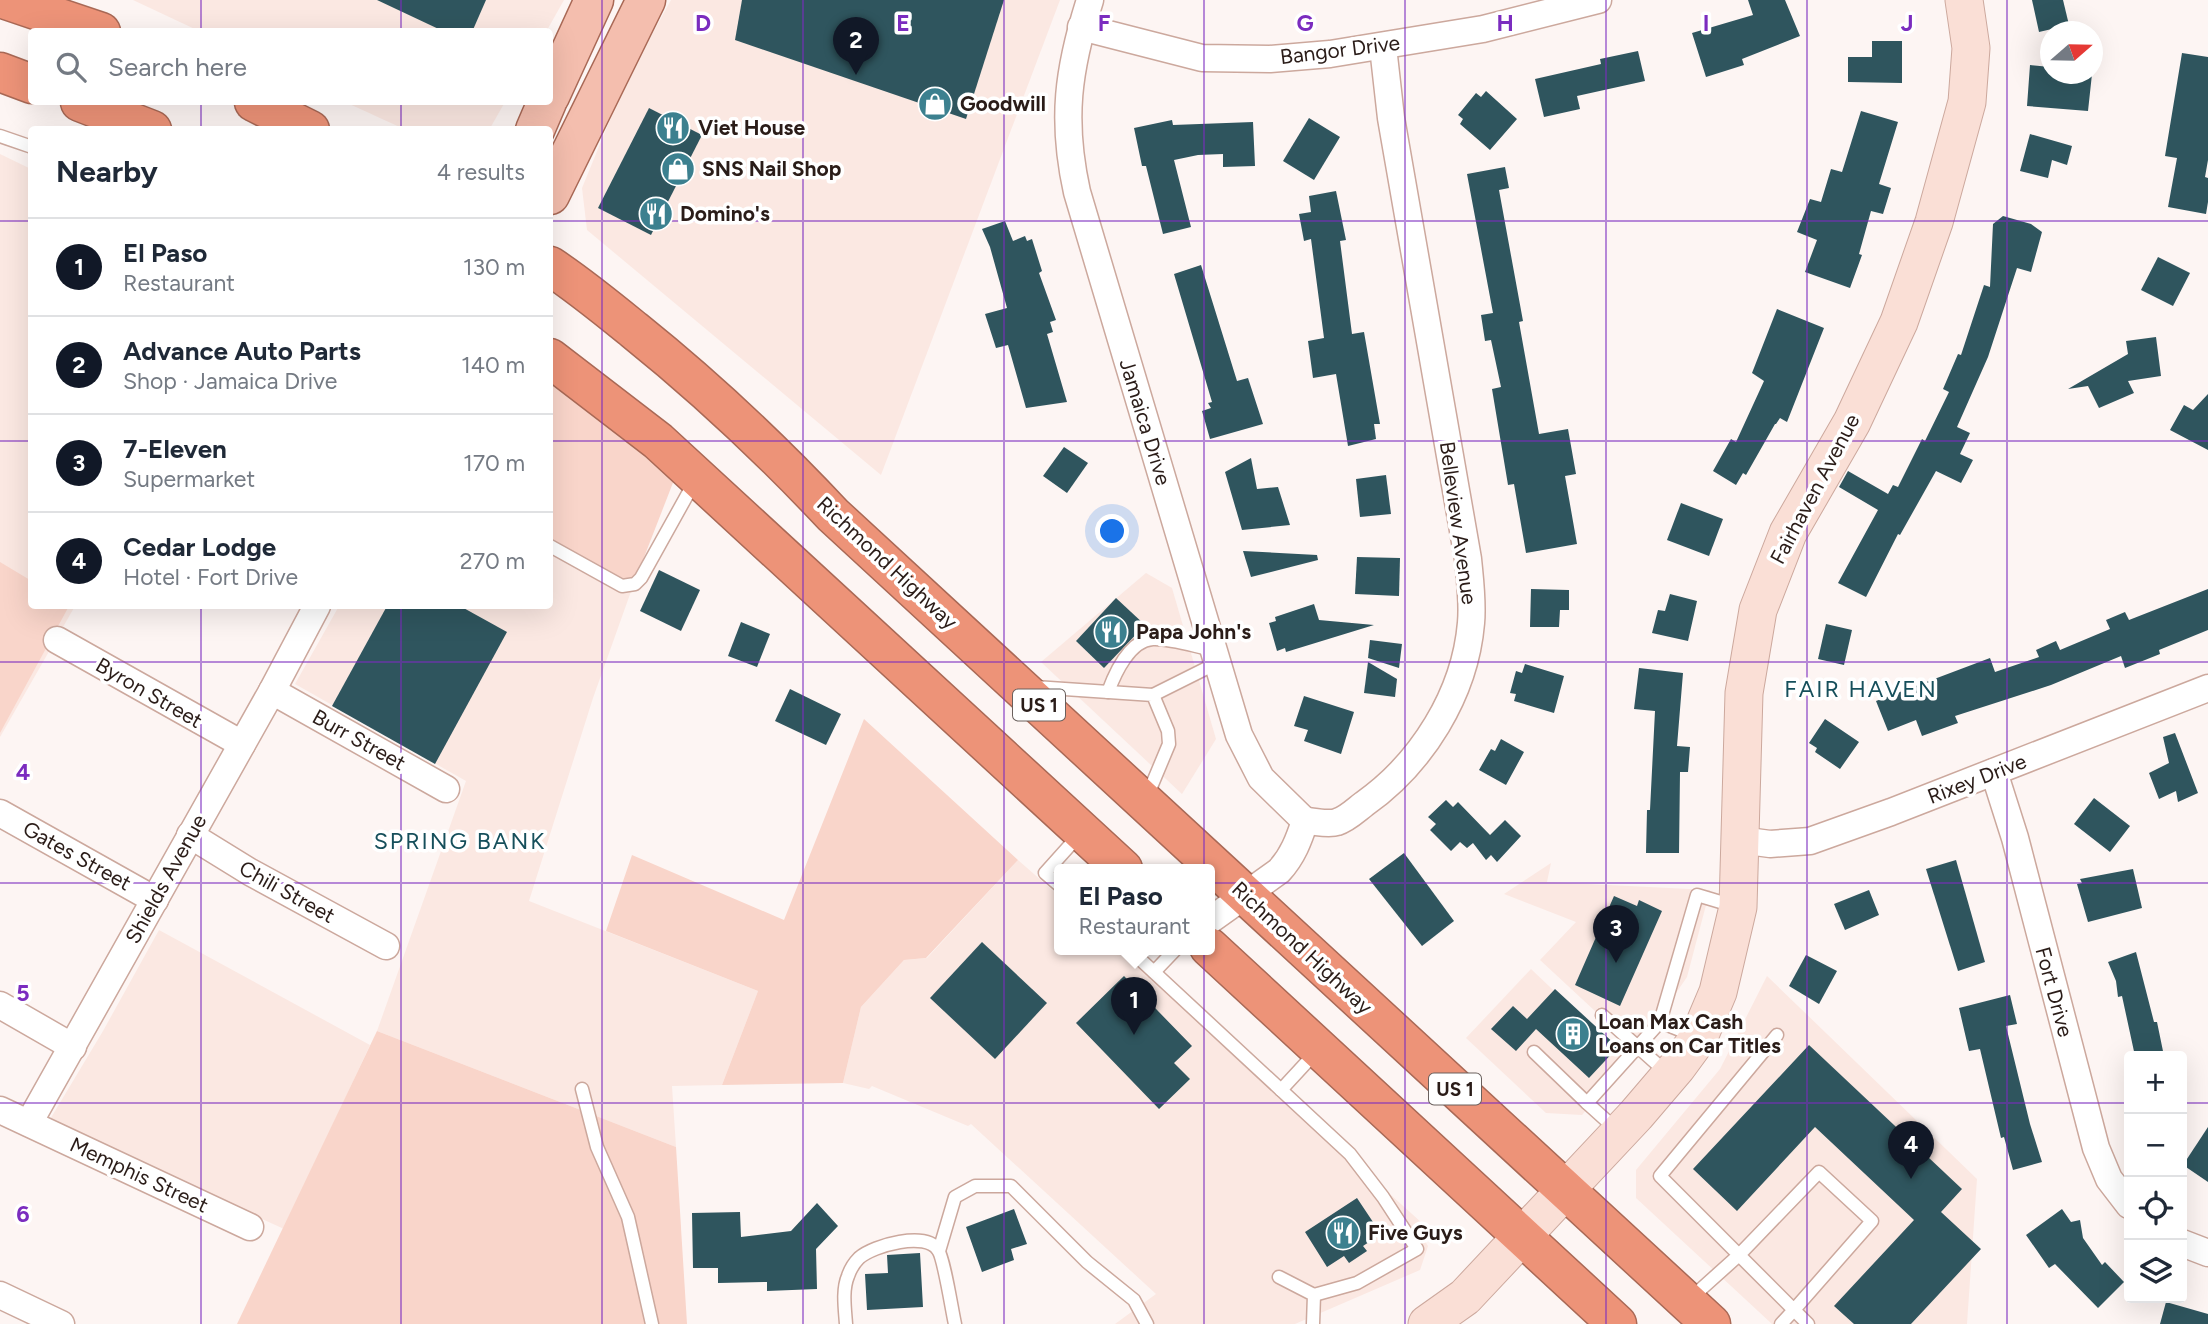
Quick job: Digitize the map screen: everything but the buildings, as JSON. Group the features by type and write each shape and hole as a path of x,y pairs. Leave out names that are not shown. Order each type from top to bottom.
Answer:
{"highway":[{"path":"6,0 90,28"},
{"path":"0,72 28,82"},
{"path":"88,105 142,126"},
{"path":"260,105 302,126"},
{"name":"Richmond Highway","path":"553,268 580,286 671,359 783,461 833,515 1211,864"},
{"path":"553,360 659,441 1117,864"},
{"name":"Richmond Highway","path":"1215,867 1699,1313"},
{"path":"1215,952 1617,1324"}],"main road":[{"path":"553,89 594,0"},
{"path":"553,189 646,0"},
{"path":"537,126 546,105"}],"street":[{"name":"Jamaica Drive","path":"1090,0 1072,64 1067,108 1069,158 1077,192 1239,735 1261,778 1305,821"},
{"name":"Bangor Drive","path":"1082,27 1202,58 1282,58 1383,47 1483,29 1598,0"},
{"name":"Fairhaven Avenue","path":"1427,1324 1465,1297 1670,1076 1699,1037 1718,992 1738,907 1744,693 1758,610 1788,533 1852,422 1899,321 1934,222 1968,91 1971,48 1964,0"},
{"name":"Belleview Avenue","path":"1305,821 1334,823 1341,820 1377,795 1406,768 1433,730 1453,695 1471,623 1468,559 1391,118 1383,47"},
{"name":"Shields Avenue","path":"29,1123 315,609"},
{"name":"Byron Street","path":"57,640 242,744"},
{"name":"Rixey Drive","path":"1741,840 1770,844 1810,841 2208,688"},
{"name":"Burr Street","path":"272,691 446,789"},
{"name":"Fort Drive","path":"1994,772 2015,838 2096,1148 2109,1179 2124,1198"},
{"name":"Gates Street","path":"0,813 155,900"},
{"path":"1215,917 1287,863 1305,821"},
{"name":"Chili Street","path":"190,835 250,872 386,946"},
{"path":"0,1005 73,1048"},
{"path":"0,1110 29,1123"},
{"name":"Memphis Street","path":"29,1123 250,1227"},
{"path":"2187,1245 2208,1253"},
{"path":"0,1295 61,1324"}],"lane":[{"path":"0,136 28,146"},
{"path":"553,547 622,586 635,584 641,578 698,476"},
{"path":"1108,692 1123,662 1144,641 1157,639 1215,657"},
{"path":"1019,686 1153,695 1215,657"},
{"path":"1144,802 1169,744 1168,731 1153,695"},
{"path":"1054,881 1045,873 1082,832"},
{"path":"1587,1103 1660,1022 1697,895 1738,907"},
{"path":"1136,955 1350,1154 1417,1249 1357,1283 1314,1294 1279,1277"},
{"path":"1154,972 1170,955"},
{"path":"1602,1015 1670,1076"},
{"path":"1660,1022 1699,1037"},
{"path":"1777,1035 1660,1176 1808,1324"},
{"path":"1281,1090 1320,1048"},
{"path":"1534,1052 1619,1132"},
{"path":"582,1089 597,1147 628,1217 652,1324"},
{"path":"1699,1313 1739,1255 1819,1172 1872,1221 1781,1324"},
{"path":"955,1324 939,1251 955,1196 975,1186 1011,1186 1087,1262 1134,1300 1147,1324"},
{"path":"846,1324 844,1301 847,1277 857,1259 875,1248 899,1241 929,1242 939,1251"},
{"path":"1313,1324 1314,1294"}],"shaded area":[{"path":"133,0 564,0 548,28 193,28"},
{"path":"671,0 1060,0 881,475 587,230 582,188 625,83"},
{"path":"352,105 503,105 491,126 397,126"},
{"path":"0,154 28,168 28,609 73,609 0,737"},
{"path":"553,377 676,475 634,583 553,547"},
{"path":"553,547 634,583 593,698 529,901 758,991 722,1085 672,1086 676,1147 377,1031 466,781 295,684 337,609 553,609"},
{"path":"0,562 28,579 28,609 67,609 0,733"},
{"path":"1146,573 1172,588 1216,739 1182,794 1041,662"},
{"path":"864,719 1018,860 926,958 904,960 861,1007 843,1083 722,1085 758,991 606,931 632,855 784,920"},
{"path":"1018,860 1054,892 1054,955 1125,955 1422,1223 1417,1229 1428,1246 1420,1270 1295,1324 1115,1324 1156,1294 971,1124 968,1126 872,1086 869,1089 843,1083 861,1007 904,960 927,958"},
{"path":"1551,863 1547,882 1710,890 1687,977 1637,1050 1540,960 1576,922 1504,894"},
{"path":"159,930 370,1045 284,1229 49,1121"},
{"path":"1531,969 1628,1061 1582,1115 1546,1113 1466,1038"},
{"path":"1767,976 1977,1179 1967,1324 1772,1324 1636,1198 1636,1170 1720,1069"},
{"path":"377,1031 676,1147 687,1324 237,1324"}],"place":[{"name":"Advance Auto Parts","path":"856,75"},
{"name":"Goodwill","path":"935,104"},
{"name":"Viet House","path":"673,128"},
{"name":"SNS Nail Shop","path":"678,169"},
{"name":"Domino's","path":"656,214"},
{"name":"Papa John's","path":"1111,632"},
{"name":"7-Eleven","path":"1616,963"},
{"name":"Loan Max Cash Loans on Car Titles","path":"1573,1034"},
{"name":"El Paso","path":"1134,1035"},
{"name":"Cedar Lodge","path":"1911,1179"},
{"name":"Five Guys","path":"1343,1233"}],"district":[{"name":"FAIR HAVEN","path":"1861,689"},
{"name":"SPRING BANK","path":"460,841"}]}
